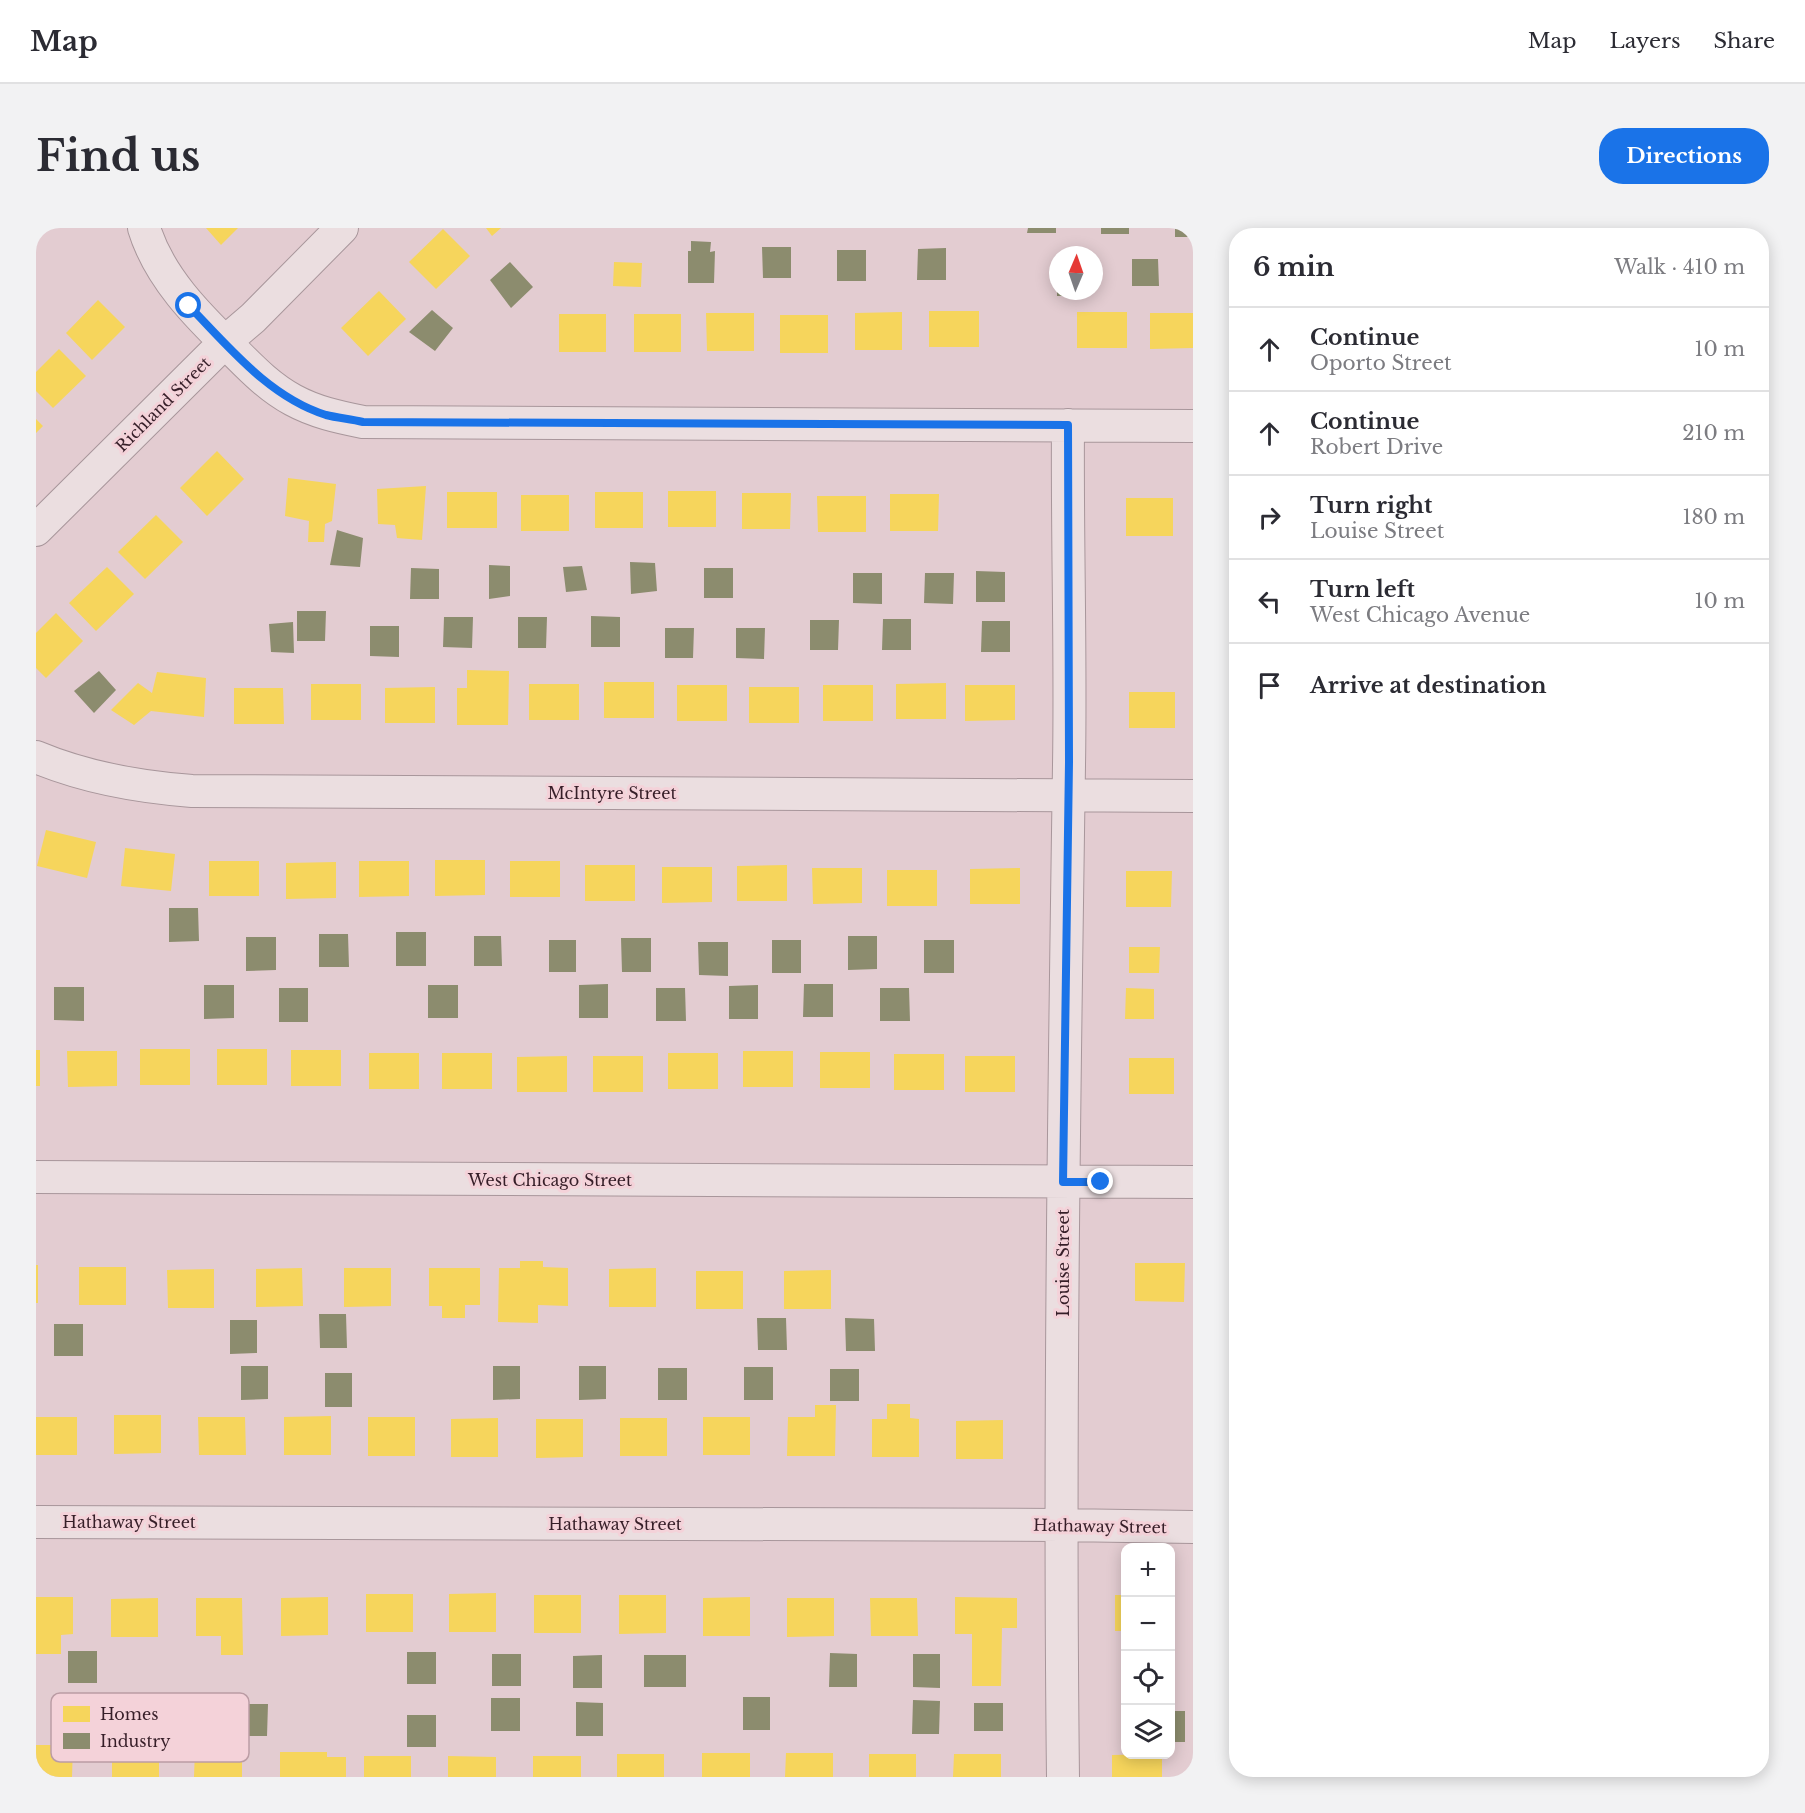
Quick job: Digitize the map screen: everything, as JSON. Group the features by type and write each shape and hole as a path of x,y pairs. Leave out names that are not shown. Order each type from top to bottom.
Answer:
{"street":[{"path":"144,228 164,272 189,306 262,379 292,400 326,415 363,422 1193,426"},
{"name":"Richland Street","path":"36,530 342,228"},
{"name":"Louise Street","path":"1063,1777 1061,1525 1068,795 1068,425"},
{"name":"McIntyre Street","path":"36,757 88,775 123,783 192,791 1193,796"},
{"name":"West Chicago Street","path":"36,1177 1193,1182"},
{"name":"Hathaway Street","path":"36,1522 1193,1527"}],"building: Homes":[{"path":"206,228 238,228 221,245"},
{"path":"486,228 501,228 492,236"},
{"path":"443,229 470,256 436,289 409,262"},
{"path":"614,262 642,263 641,287 613,286"},
{"path":"379,291 406,319 368,356 341,328"},
{"path":"98,300 125,327 92,360 66,333"},
{"path":"929,311 979,311 979,347 929,347"},
{"path":"902,312 902,350 855,350 855,313"},
{"path":"1077,312 1127,312 1127,348 1077,348"},
{"path":"706,313 754,313 754,351 707,351"},
{"path":"1150,313 1193,313 1193,348 1150,349"},
{"path":"559,314 606,314 606,352 559,352"},
{"path":"634,314 681,314 681,352 634,352"},
{"path":"780,315 828,315 828,353 780,353"},
{"path":"59,349 86,376 53,408 36,391 36,372"},
{"path":"36,419 43,426 36,433"},
{"path":"217,451 244,479 207,516 180,488"},
{"path":"288,478 336,484 332,521 325,524 324,542 308,542 309,521 285,516"},
{"path":"426,486 422,540 397,538 395,525 378,524 377,489"},
{"path":"668,491 716,491 716,527 668,527"},
{"path":"447,492 497,492 497,528 447,528"},
{"path":"595,492 643,492 643,528 595,528"},
{"path":"742,493 791,493 790,529 742,529"},
{"path":"890,494 939,494 938,531 890,531"},
{"path":"521,495 569,495 569,531 521,531"},
{"path":"817,496 866,496 866,532 818,532"},
{"path":"1126,498 1173,498 1173,536 1126,536"},
{"path":"156,515 183,542 145,579 118,552"},
{"path":"107,567 134,594 96,631 69,603"},
{"path":"56,613 83,641 46,678 36,668 36,633"},
{"path":"467,670 509,671 508,725 457,725 457,688 467,688"},
{"path":"157,672 206,678 204,717 151,711 134,725 111,710 138,683 152,693"},
{"path":"604,682 654,682 654,718 604,718"},
{"path":"946,683 946,719 896,719 896,684"},
{"path":"311,684 361,684 361,720 311,720"},
{"path":"529,684 579,684 579,720 529,720"},
{"path":"677,685 727,685 727,721 677,721"},
{"path":"823,685 873,685 873,721 823,721"},
{"path":"965,685 1015,685 1015,720 965,721"},
{"path":"435,687 435,723 385,723 385,688"},
{"path":"749,687 799,687 799,723 749,723"},
{"path":"234,688 283,688 284,724 234,724"},
{"path":"1129,692 1175,692 1175,728 1129,728"},
{"path":"46,830 96,842 87,878 37,866"},
{"path":"125,848 175,854 171,891 121,886"},
{"path":"435,860 485,860 485,895 435,896"},
{"path":"209,861 259,861 259,896 209,896"},
{"path":"359,861 409,861 409,896 359,897"},
{"path":"510,861 560,861 560,897 510,897"},
{"path":"336,862 336,898 286,899 286,863"},
{"path":"585,865 635,865 635,901 585,901"},
{"path":"787,865 787,901 737,901 737,866"},
{"path":"662,867 712,867 712,902 662,903"},
{"path":"812,868 862,868 862,903 813,904"},
{"path":"1020,868 1020,904 970,904 970,869"},
{"path":"887,870 937,870 937,906 887,906"},
{"path":"1126,871 1172,871 1171,907 1126,907"},
{"path":"1129,947 1160,947 1159,973 1129,973"},
{"path":"1126,988 1154,989 1154,1019 1125,1019"},
{"path":"140,1049 190,1049 190,1085 140,1085"},
{"path":"217,1049 267,1049 267,1085 217,1085"},
{"path":"36,1050 40,1050 40,1086 36,1086"},
{"path":"291,1050 341,1050 341,1086 291,1086"},
{"path":"67,1051 117,1051 117,1086 68,1087"},
{"path":"743,1051 793,1051 793,1087 743,1087"},
{"path":"820,1052 870,1052 870,1088 820,1088"},
{"path":"369,1053 419,1053 419,1089 369,1089"},
{"path":"442,1053 492,1053 492,1089 442,1089"},
{"path":"668,1053 718,1053 718,1089 668,1089"},
{"path":"894,1054 944,1054 944,1090 894,1090"},
{"path":"567,1056 567,1092 517,1092 517,1057"},
{"path":"593,1056 643,1056 643,1092 593,1092"},
{"path":"965,1056 1015,1056 1015,1092 965,1092"},
{"path":"1129,1058 1174,1058 1174,1094 1129,1094"},
{"path":"520,1261 543,1261 543,1267 568,1268 568,1306 538,1305 538,1323 498,1322 499,1268 520,1268"},
{"path":"1135,1263 1185,1263 1184,1302 1135,1301"},
{"path":"36,1265 38,1265 38,1303 36,1303"},
{"path":"79,1267 126,1267 126,1305 79,1305"},
{"path":"302,1268 303,1306 256,1307 256,1269"},
{"path":"344,1268 391,1268 391,1306 344,1307"},
{"path":"429,1268 480,1268 480,1305 465,1305 465,1318 442,1318 442,1306 429,1306"},
{"path":"656,1268 656,1307 609,1307 609,1269"},
{"path":"214,1269 214,1308 168,1308 167,1270"},
{"path":"831,1270 831,1309 784,1309 784,1271"},
{"path":"696,1271 743,1271 743,1309 696,1309"},
{"path":"887,1404 910,1404 910,1418 919,1419 919,1457 872,1457 872,1419 887,1419"},
{"path":"815,1405 836,1405 835,1456 787,1456 788,1417 815,1417"},
{"path":"114,1415 161,1415 161,1453 114,1454"},
{"path":"331,1416 331,1455 284,1455 284,1417"},
{"path":"36,1417 77,1417 77,1455 36,1455"},
{"path":"198,1417 245,1417 246,1455 199,1455"},
{"path":"368,1417 415,1417 415,1456 368,1456"},
{"path":"703,1417 750,1417 750,1455 703,1455"},
{"path":"498,1418 498,1457 451,1457 451,1419"},
{"path":"620,1418 667,1418 667,1456 620,1456"},
{"path":"536,1419 583,1419 583,1457 536,1458"},
{"path":"1003,1420 1003,1459 956,1459 956,1421"},
{"path":"496,1593 496,1632 449,1632 449,1594"},
{"path":"366,1594 413,1594 413,1632 366,1632"},
{"path":"534,1595 581,1595 581,1633 534,1633"},
{"path":"619,1595 666,1595 666,1633 619,1634"},
{"path":"1115,1595 1121,1595 1121,1631 1115,1631"},
{"path":"36,1597 73,1597 73,1634 61,1635 61,1654 36,1654"},
{"path":"328,1597 328,1635 281,1636 281,1598"},
{"path":"750,1597 750,1636 703,1636 703,1598"},
{"path":"955,1597 1017,1598 1017,1628 1002,1628 1001,1686 972,1686 972,1634 955,1634"},
{"path":"158,1598 158,1637 111,1637 111,1599"},
{"path":"196,1598 242,1598 243,1655 221,1655 221,1636 196,1636"},
{"path":"787,1598 834,1598 834,1636 787,1637"},
{"path":"870,1598 917,1598 918,1636 871,1636"},
{"path":"36,1745 51,1745 51,1762 72,1762 72,1777 36,1777"},
{"path":"280,1752 327,1752 327,1757 346,1757 346,1777 280,1777"},
{"path":"702,1753 750,1753 750,1777 702,1777"},
{"path":"786,1753 833,1753 833,1777 785,1777"},
{"path":"617,1754 664,1754 664,1777 617,1777"},
{"path":"869,1754 916,1754 916,1777 869,1777"},
{"path":"954,1754 1001,1754 1001,1777 953,1777"},
{"path":"1112,1755 1121,1755 1121,1759 1162,1759 1162,1777 1112,1777"},
{"path":"364,1756 411,1756 411,1777 364,1777"},
{"path":"448,1756 496,1757 496,1777 448,1777"},
{"path":"533,1756 581,1756 581,1777 533,1777"},
{"path":"112,1762 159,1762 159,1777 112,1777"},
{"path":"195,1762 242,1762 242,1777 194,1777"}],"building: Industry":[{"path":"1028,228 1056,228 1056,233 1027,233"},
{"path":"1101,228 1129,228 1129,234 1101,234"},
{"path":"1175,228 1193,228 1193,237 1175,237"},
{"path":"691,241 711,242 710,252 715,251 714,283 688,283 688,251 691,251"},
{"path":"762,247 791,247 791,278 763,278"},
{"path":"946,248 946,280 917,280 918,249"},
{"path":"837,250 866,250 866,281 837,281"},
{"path":"1132,259 1158,259 1159,286 1132,286"},
{"path":"510,262 533,287 511,308 490,280"},
{"path":"432,310 453,328 435,351 409,332"},
{"path":"337,530 363,538 360,567 330,565"},
{"path":"630,562 655,563 657,591 631,594"},
{"path":"489,565 510,566 510,596 489,599"},
{"path":"582,566 587,590 566,592 563,567"},
{"path":"411,568 439,569 439,599 410,599"},
{"path":"704,568 733,568 733,598 704,598"},
{"path":"976,571 1005,572 1005,602 976,602"},
{"path":"853,573 882,573 882,604 853,603"},
{"path":"925,573 954,573 953,604 924,603"},
{"path":"297,611 326,611 325,641 297,641"},
{"path":"591,616 620,617 620,647 591,647"},
{"path":"444,617 473,617 472,648 443,647"},
{"path":"518,617 547,617 546,648 518,648"},
{"path":"883,619 911,619 911,650 882,650"},
{"path":"810,620 839,620 838,650 810,650"},
{"path":"982,621 1010,621 1010,652 981,652"},
{"path":"293,622 294,653 271,652 269,624"},
{"path":"370,626 399,626 399,657 370,656"},
{"path":"665,628 694,628 693,658 665,658"},
{"path":"736,628 765,628 764,659 736,658"},
{"path":"99,671 116,690 94,713 74,691"},
{"path":"169,908 198,908 199,941 169,942"},
{"path":"396,932 426,932 426,966 396,966"},
{"path":"319,934 348,934 349,967 319,967"},
{"path":"474,936 501,936 502,966 474,966"},
{"path":"848,936 877,936 877,969 848,970"},
{"path":"246,937 276,937 276,970 246,971"},
{"path":"621,938 651,938 651,972 622,972"},
{"path":"549,940 576,940 576,972 549,972"},
{"path":"772,940 801,940 801,973 772,973"},
{"path":"924,940 954,940 954,973 924,973"},
{"path":"698,942 728,942 728,976 699,975"},
{"path":"608,984 608,1018 579,1018 579,985"},
{"path":"804,984 833,984 833,1017 803,1017"},
{"path":"204,985 234,985 234,1018 204,1019"},
{"path":"428,985 458,985 458,1018 428,1018"},
{"path":"758,985 758,1019 729,1019 729,986"},
{"path":"54,987 84,987 84,1021 54,1020"},
{"path":"279,988 308,988 308,1022 279,1022"},
{"path":"656,988 685,988 686,1021 656,1021"},
{"path":"880,988 909,988 910,1021 880,1021"},
{"path":"319,1314 346,1314 347,1348 320,1348"},
{"path":"757,1318 786,1318 787,1350 758,1350"},
{"path":"845,1318 874,1319 875,1351 846,1351"},
{"path":"230,1320 257,1320 257,1353 230,1354"},
{"path":"54,1324 83,1324 83,1356 54,1356"},
{"path":"241,1366 268,1366 268,1399 241,1400"},
{"path":"493,1366 520,1366 520,1399 493,1400"},
{"path":"579,1366 606,1366 606,1399 579,1400"},
{"path":"744,1367 773,1367 773,1400 744,1400"},
{"path":"658,1368 687,1368 687,1400 658,1400"},
{"path":"830,1369 859,1369 859,1401 830,1401"},
{"path":"325,1373 352,1373 352,1407 325,1407"},
{"path":"68,1651 97,1651 97,1683 68,1683"},
{"path":"407,1652 436,1652 436,1684 407,1684"},
{"path":"830,1653 857,1654 857,1687 829,1687"},
{"path":"492,1654 521,1654 521,1686 492,1686"},
{"path":"913,1654 940,1654 940,1688 913,1687"},
{"path":"602,1655 602,1688 573,1688 573,1656"},
{"path":"644,1655 686,1655 686,1687 644,1687"},
{"path":"743,1697 770,1697 770,1730 743,1730"},
{"path":"491,1698 520,1698 520,1731 491,1731"},
{"path":"913,1700 940,1701 939,1734 912,1734"},
{"path":"576,1702 603,1703 603,1736 576,1736"},
{"path":"974,1703 1003,1703 1003,1731 974,1731"},
{"path":"249,1704 268,1704 267,1736 249,1736"},
{"path":"1175,1711 1185,1711 1185,1742 1175,1742"},
{"path":"407,1715 436,1715 436,1747 407,1747"}],"route":[{"path":"189,306 262,379 292,400 326,415 363,422 1068,425 1069,762 1063,1182 1101,1182"}]}
